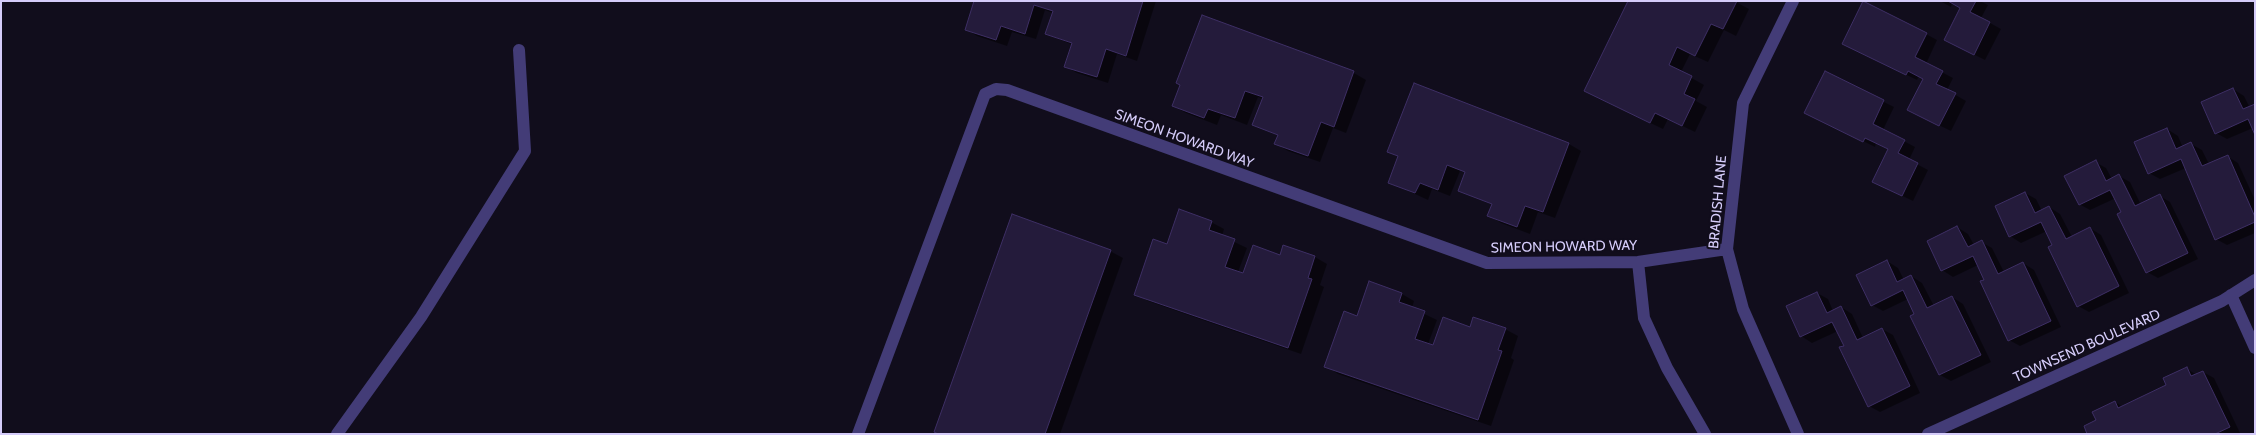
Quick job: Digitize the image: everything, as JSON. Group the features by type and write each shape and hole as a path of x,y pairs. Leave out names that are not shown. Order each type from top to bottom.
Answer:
{"street":[{"name":"BRADISH LANE","path":"1792,1 1743,103 1727,249 1743,309 1798,434"},
{"path":"337,434 422,317 525,151 519,50"},
{"name":"SIMEON HOWARD WAY","path":"858,434 985,94 996,89 1007,90 1487,263 1638,262 1727,249"},
{"path":"1638,262 1644,318 1668,368 1705,434"},
{"name":"TOWNSEND BOULEVARD","path":"1928,434 2222,301 2255,280"},
{"path":"2231,295 2255,348"}],"building":[{"path":"974,1 1143,1 1126,56 1106,49 1097,77 1064,67 1072,43 1045,34 1053,11 1034,5 1025,34 1001,26 996,40 965,30"},
{"path":"1628,1 1737,1 1723,29 1711,24 1695,56 1677,47 1669,65 1692,76 1684,94 1695,99 1682,126 1655,113 1650,123 1584,91"},
{"path":"1863,1 1927,33 1915,57 1943,71 1936,84 1956,93 1939,126 1907,110 1923,79 1908,71 1906,75 1842,44"},
{"path":"1948,1 1976,1 1970,12 1990,22 1974,55 1944,40 1960,8"},
{"path":"1202,15 1354,71 1334,127 1321,122 1308,156 1274,144 1278,135 1252,125 1263,97 1245,91 1235,118 1208,109 1204,118 1172,106 1180,85 1176,83"},
{"path":"1825,71 1884,100 1873,124 1905,140 1898,153 1918,163 1902,196 1872,182 1888,149 1865,138 1863,142 1804,113"},
{"path":"1414,83 1569,143 1543,212 1525,206 1517,227 1487,216 1492,204 1458,191 1465,172 1447,165 1438,190 1420,183 1415,193 1388,183 1398,156 1387,152"},
{"path":"2233,88 2243,109 2255,104 2255,135 2248,119 2215,134 2201,102"},
{"path":"2167,128 2176,149 2191,142 2202,166 2228,155 2255,217 2255,222 2215,240 2181,159 2148,174 2134,142"},
{"path":"2096,160 2106,181 2119,174 2135,206 2160,194 2188,253 2146,273 2117,214 2121,212 2110,190 2079,205 2064,176"},
{"path":"2025,192 2035,213 2049,206 2066,239 2090,227 2119,286 2077,307 2048,247 2052,245 2041,222 2009,237 1995,206"},
{"path":"1179,209 1212,221 1209,230 1235,239 1225,267 1243,273 1253,245 1280,255 1283,245 1315,256 1308,278 1312,279 1288,348 1134,295 1153,239 1167,244"},
{"path":"1012,214 1111,250 1045,434 938,434 934,432"},
{"path":"1957,226 1968,247 1982,240 1998,274 2023,262 2051,321 2008,341 1980,281 1984,280 1973,256 1941,271 1927,241"},
{"path":"1887,260 1897,282 1911,275 1927,308 1952,296 1981,355 1939,375 1910,316 1914,314 1903,290 1871,306 1856,275"},
{"path":"1369,281 1402,293 1399,302 1425,311 1415,339 1433,345 1443,317 1470,327 1473,317 1506,328 1498,350 1502,351 1478,420 1324,367 1344,311 1357,316"},
{"path":"1817,292 1827,313 1841,306 1857,340 1882,328 1910,386 1868,407 1839,347 1844,346 1832,322 1800,337 1786,306"},
{"path":"2187,367 2191,376 2203,371 2230,427 2215,434 2087,434 2084,426 2096,420 2092,412 2115,401 2118,408 2166,385 2163,378"}]}
